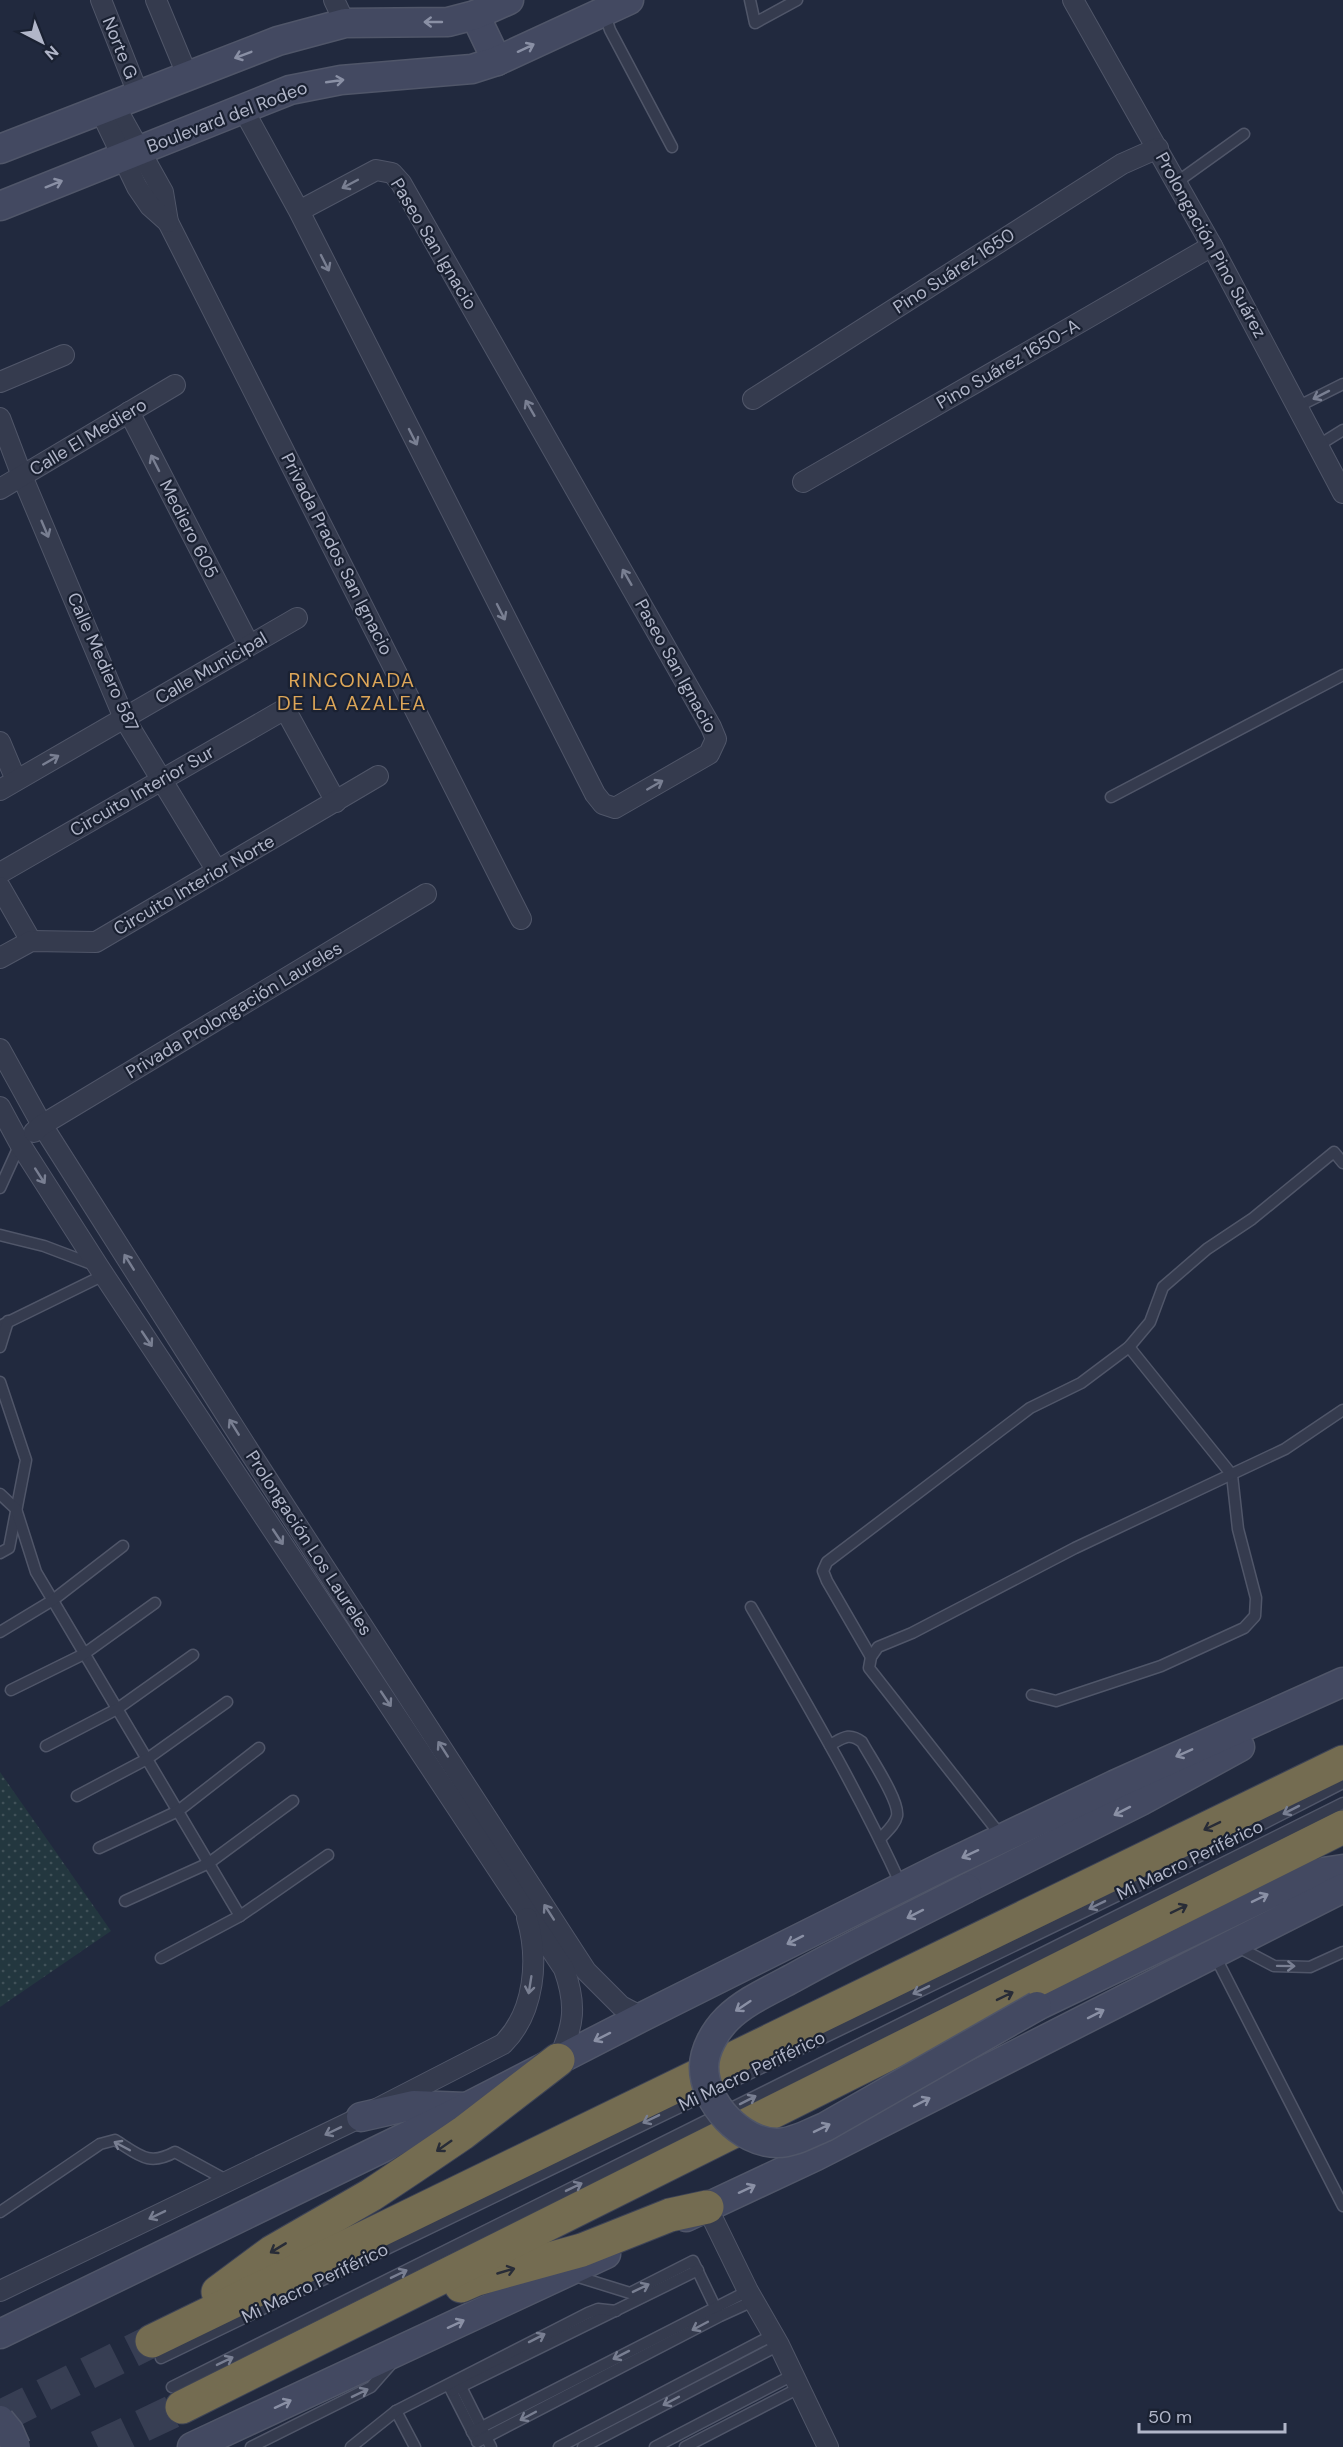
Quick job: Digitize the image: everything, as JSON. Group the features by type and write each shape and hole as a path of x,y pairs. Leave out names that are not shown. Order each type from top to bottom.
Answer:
{"highway":[{"path":"156,2349 1343,1762"},
{"path":"177,2397 1343,1827"},
{"path":"156,2349 272,2252 371,2195 446,2144 558,2060"},
{"path":"177,2397 255,2385 477,2279 582,2250 670,2215 707,2208"}],"main road":[{"path":"0,149 278,41 340,12 448,22 474,15 507,0"},
{"name":"Boulevard del Rodeo","path":"0,206 290,90 341,80 447,73 472,69 497,61 629,0"},
{"path":"474,15 497,61"},
{"path":"0,2334 467,2107 902,1887 1114,1785 1343,1682"},
{"path":"1295,1704 1278,1725 1234,1750 1141,1801 816,1964 736,2011 718,2030 705,2059 705,2078 720,2109 733,2124 767,2142 788,2141 825,2127 1037,2006 1297,1881 1316,1874 1343,1869"},
{"path":"192,2447 826,2151 1343,1888"},
{"path":"361,2117 414,2105 467,2107"},
{"path":"0,2420 9,2431 16,2447"}],"street":[{"name":"Norte G","path":"101,0 118,104 131,153"},
{"path":"156,0 188,76"},
{"name":"Prolongación Pino Suárez","path":"1073,0 1177,182 1299,406 1343,493"},
{"name":"Paseo San Ignacio","path":"243,109 299,211 595,794 603,804 615,808 709,754 716,739 711,727 401,183 392,173 376,171 299,211"},
{"name":"Pino Suárez 1650","path":"753,399 1122,164 1158,148"},
{"name":"Privada Prados San Ignacio","path":"131,153 137,187 150,206 168,222 521,919"},
{"name":"Pino Suárez 1650-A","path":"803,482 1212,246"},
{"path":"0,382 64,355"},
{"name":"Calle El Mediero","path":"0,489 176,385"},
{"name":"Mediero 605","path":"129,412 249,645"},
{"name":"Calle Mediero 587","path":"0,418 22,476 124,718 218,871"},
{"name":"Calle Municipal","path":"8,785 297,618"},
{"name":"Circuito Interior Sur","path":"0,873 285,709 336,802"},
{"path":"0,742 8,785"},
{"name":"Circuito Interior Norte","path":"0,958 31,941 96,942 378,776"},
{"path":"0,887 31,941"},
{"name":"Privada Prolongación Laureles","path":"20,1144 42,1125 426,894"},
{"name":"Prolongación Los Laureles","path":"0,1049 42,1125 564,1952 573,2014 572,2027 558,2060"},
{"name":"Prolongación Los Laureles","path":"0,1107 20,1144 101,1271 523,1906 564,1952 603,1990 621,2006 642,2017"},
{"path":"255,1503 274,1491"},
{"path":"0,2291 361,2117 503,2044 513,2034 523,2016 532,1975 532,1941 523,1906"},
{"path":"707,2208 776,2340 828,2447"}],"lane":[{"path":"750,0 755,23 797,0"},
{"path":"604,12 609,30 672,147"},
{"path":"1177,182 1244,134"},
{"path":"1299,406 1343,384"},
{"path":"1319,445 1343,430"},
{"path":"1111,797 1343,675"},
{"path":"0,1188 20,1144"},
{"path":"871,1657 827,1581 823,1571 827,1562 1030,1408 1081,1383 1129,1347 1150,1322 1163,1287 1334,1152 1343,1163"},
{"path":"0,1235 44,1246 101,1271"},
{"path":"0,1347 4,1324 101,1271"},
{"path":"1032,1695 1056,1701 1161,1666 1249,1624 1255,1616 1256,1598 1238,1529 1232,1474 1129,1347"},
{"path":"0,1382 26,1460 9,1548 0,1553"},
{"path":"1003,1838 869,1668 871,1657 878,1647 912,1632 1075,1548 1285,1449 1343,1410"},
{"path":"0,1494 16,1509 36,1572 240,1916"},
{"path":"0,1632 52,1600 123,1546"},
{"path":"11,1690 84,1654 155,1603"},
{"path":"751,1607 830,1745 880,1839 902,1887"},
{"path":"46,1746 117,1709 193,1655"},
{"path":"77,1796 147,1759 227,1702"},
{"path":"830,1745 848,1735 855,1736 862,1742 894,1801 897,1814 892,1826 880,1839"},
{"path":"99,1848 178,1811 259,1748"},
{"name":"Mi Macro Periférico","path":"156,2349 1195,1858 1343,1784"},
{"path":"125,1901 209,1863 293,1801"},
{"name":"Mi Macro Periférico","path":"177,2397 1343,1803"},
{"path":"161,1958 240,1916 328,1855"},
{"path":"1223,1949 1274,1966 1310,1967 1343,1953"},
{"path":"1223,1949 1343,2206"},
{"path":"0,2212 100,2144 115,2140 142,2157 153,2160 164,2158 175,2152 228,2181"},
{"path":"566,2272 630,2293 695,2265"},
{"path":"354,2446 396,2411 454,2385 588,2313 598,2309 616,2311 695,2265"},
{"path":"695,2265 717,2311"},
{"path":"454,2385 481,2439 717,2311 751,2296"},
{"path":"560,2447 776,2340"},
{"path":"583,2447 776,2340"},
{"path":"251,2447 376,2384 403,2348"},
{"path":"655,2447 796,2381"},
{"path":"685,2447 796,2381"},
{"path":"396,2411 415,2447"}],"shaded area":[{"path":"0,1772 111,1931 0,2007"}],"tunnel":[{"path":"0,2417 152,2341"},
{"path":"98,2447 182,2407"}],"district":[{"name":"RINCONADA DE LA AZALEA","path":"352,692"}]}
